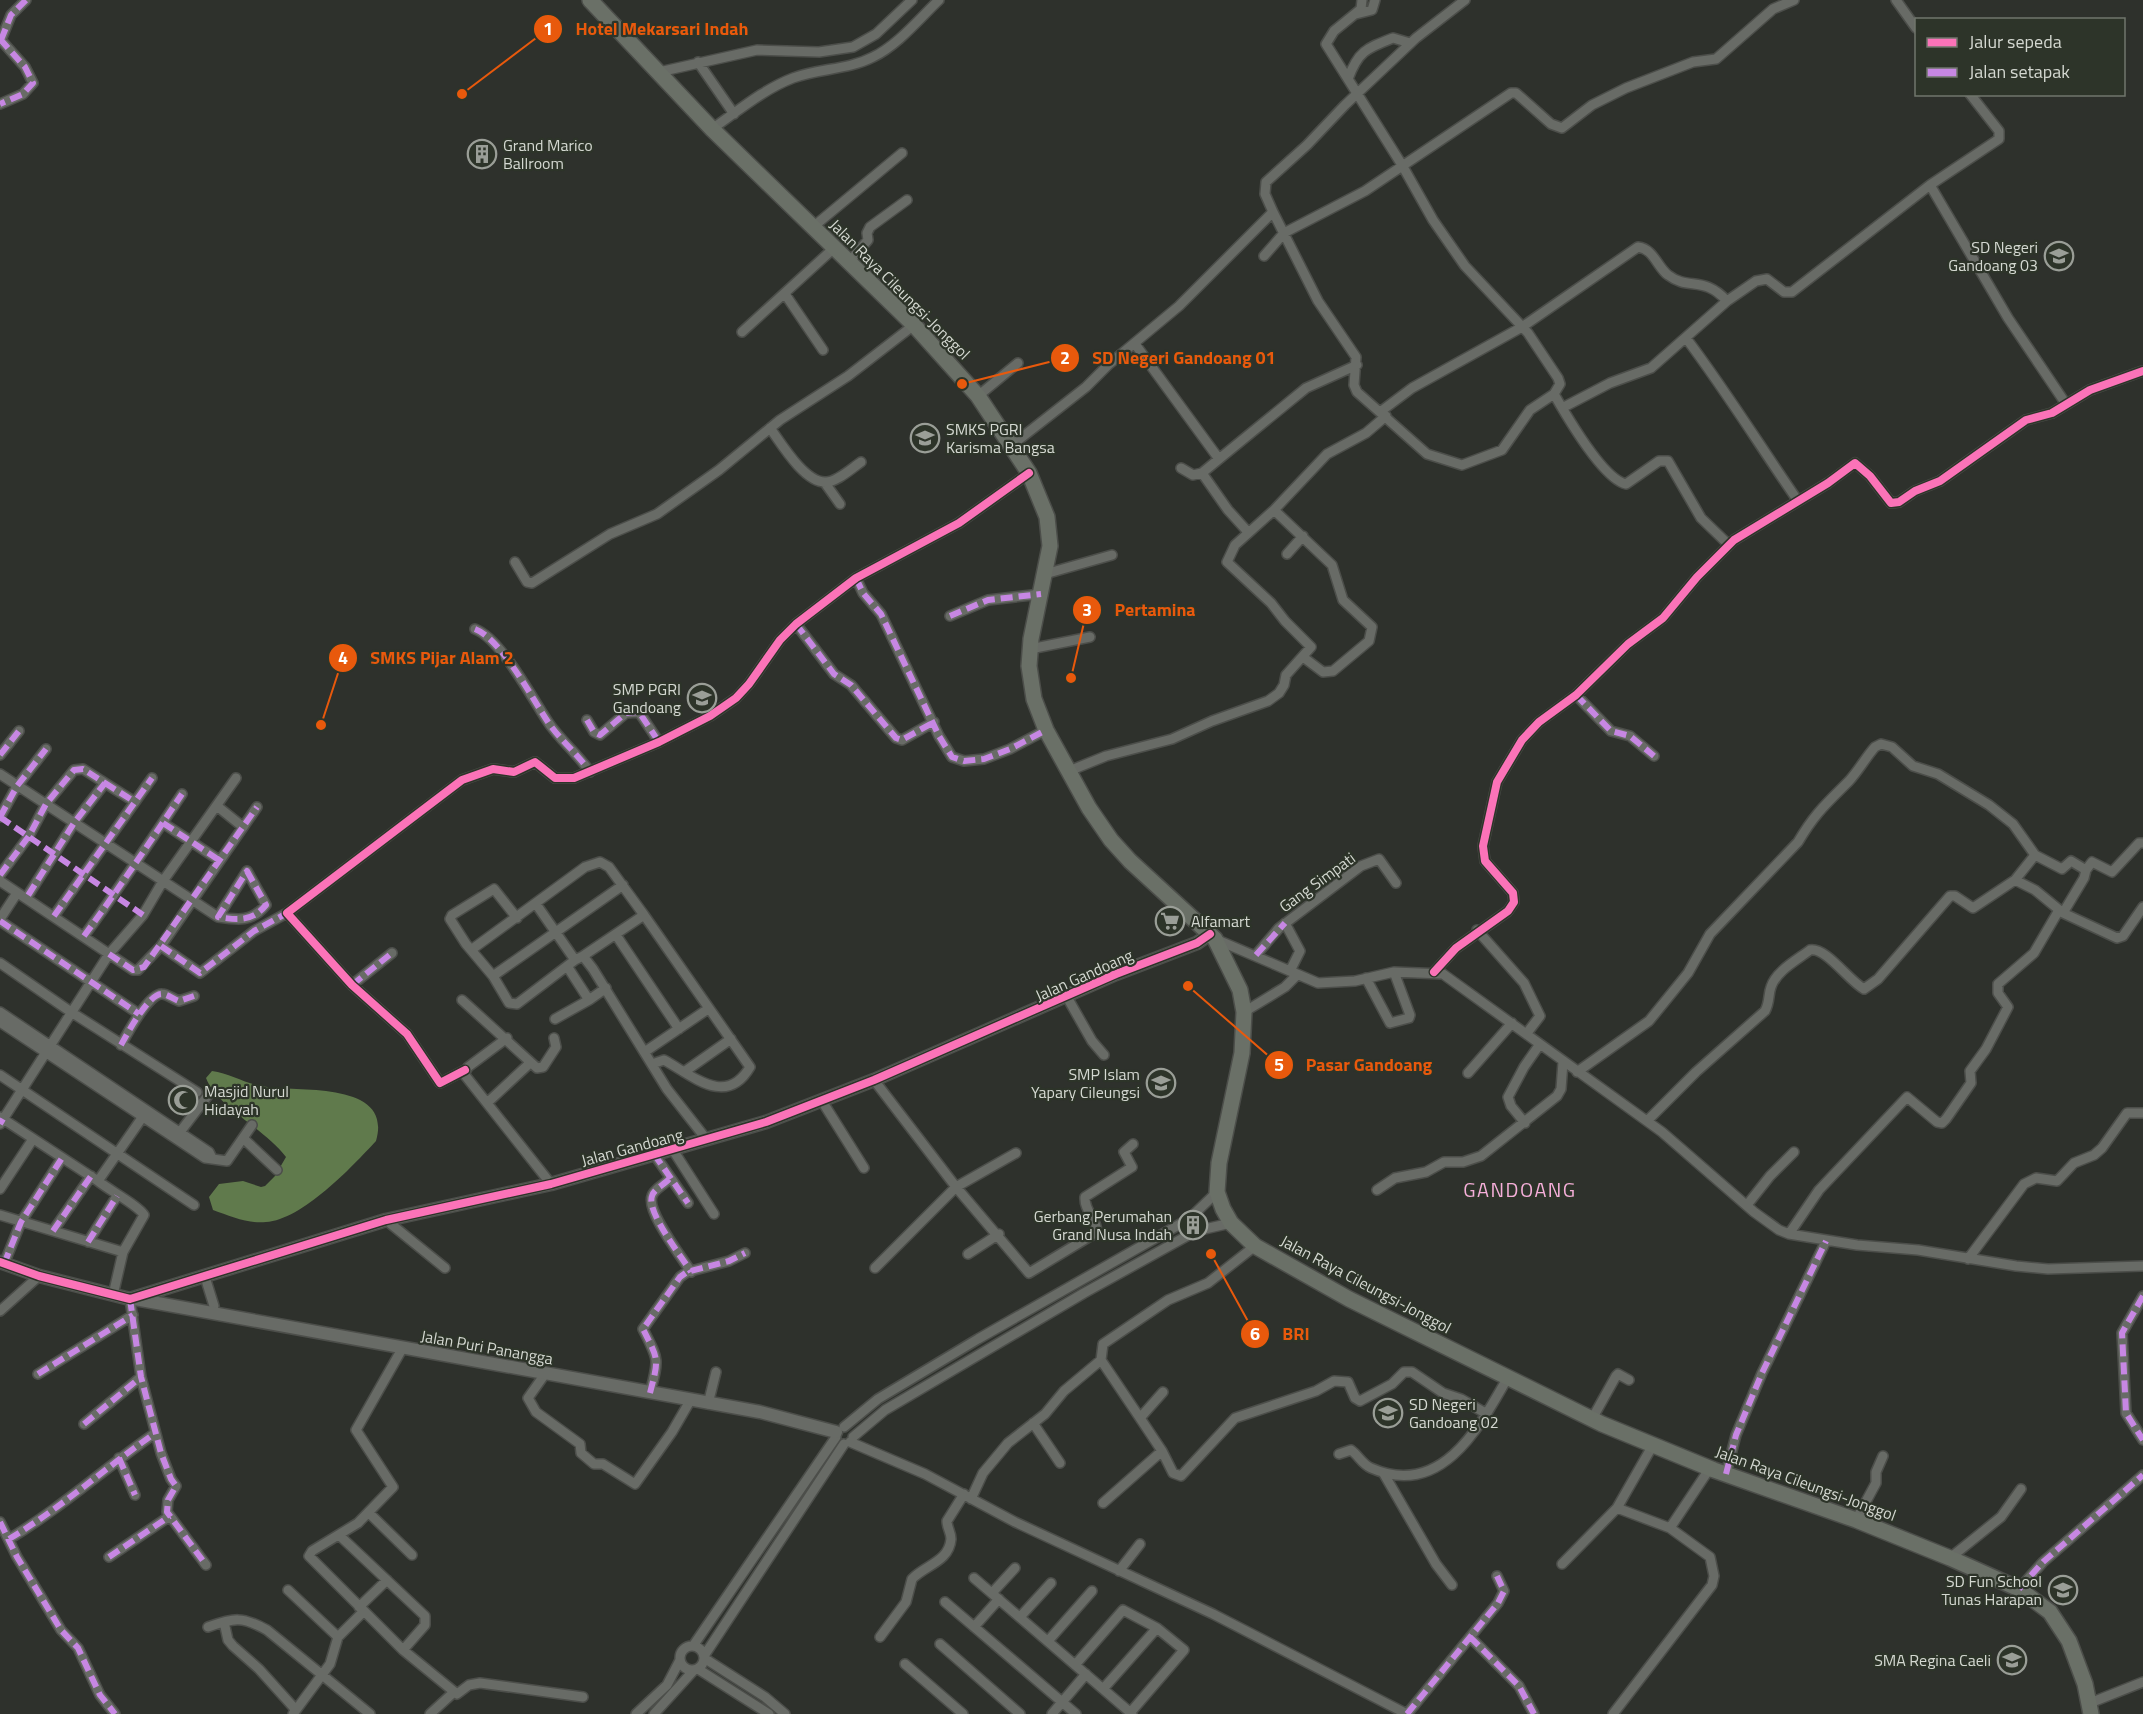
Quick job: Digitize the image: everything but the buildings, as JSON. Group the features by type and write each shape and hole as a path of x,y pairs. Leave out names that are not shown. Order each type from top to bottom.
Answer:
{"main road":[{"name":"Jalan Raya Cileungsi-Jonggol","path":"590,0 712,129 914,325 978,396 1029,473 1047,517 1050,546 1030,649 1029,666 1034,699 1046,730 1111,840 1130,861 1213,936 1240,990 1244,1012 1242,1053 1219,1163 1217,1192 1231,1223 1255,1246 1349,1299 1592,1419 1710,1468 1856,1520 2019,1589 2057,1621 2072,1647 2091,1709"}],"street":[{"path":"0,104 23,94 33,83 25,67 1,40 11,15 26,0"},
{"path":"659,72 758,50 819,52 853,47 876,34 912,0"},
{"path":"712,129 768,90 794,77 850,67 875,56 891,45 939,0"},
{"path":"1362,0 1361,9 1334,31 1326,44 1357,95 1402,165 1432,220 1465,266 1522,327 1560,384 1554,394 1530,410 1502,450 1470,464 1462,465 1433,458 1355,388 1357,365 1350,346 1318,302 1265,194 1266,182 1307,145 1357,95 1410,43 1465,0"},
{"path":"1356,14 1372,10 1376,0"},
{"path":"1264,256 1284,233 1365,190 1512,93 1516,93 1551,124 1563,128 1592,105 1626,88 1693,62 1716,59 1773,9 1794,0"},
{"path":"1896,0 1915,25"},
{"path":"1348,79 1354,62 1361,53 1393,38 1410,43"},
{"path":"698,62 734,114"},
{"path":"1562,408 1610,383 1651,368 1726,301 1760,279 1772,281 1784,292 1792,292 1930,185 2000,136 1999,131 1972,96"},
{"path":"813,227 902,153"},
{"path":"1930,185 2008,318 2066,404"},
{"path":"849,262 868,240 867,233 870,227 907,200"},
{"path":"1011,445 1086,387 1214,274 1249,234 1273,212"},
{"path":"1069,771 1106,756 1172,739 1212,721 1268,701 1279,693 1284,686 1286,675 1311,649 1272,603 1227,565 1230,552 1327,454 1365,433 1412,388 1522,327 1638,247 1647,250 1671,277 1709,286 1726,301"},
{"path":"742,332 834,248"},
{"path":"785,294 824,350"},
{"path":"515,562 527,582 532,584 610,534 657,514 719,470 805,401 848,376 914,325"},
{"path":"1686,338 1740,411 1798,501"},
{"path":"1135,344 1219,459"},
{"path":"978,396 1018,363"},
{"path":"1181,468 1193,475 1202,473 1306,388 1357,365"},
{"path":"1434,972 1477,930 1508,911 1514,902 1513,893 1485,861 1483,846 1497,782 1522,740 1539,722 1576,694 1628,644 1663,618 1729,545 1855,463 1870,476 1891,503 1899,502 1915,490 1954,472 2016,426 2052,413 2090,390 2143,371"},
{"path":"1554,394 1590,452 1622,483 1631,482 1659,461 1672,465 1701,518 1729,545"},
{"path":"770,428 802,470 825,483 840,504"},
{"path":"825,483 861,462"},
{"path":"161,946 200,973 254,931 287,913 462,780 493,769 514,772 535,762 550,775 563,780 659,742 710,716 735,698 758,673 780,640 796,624 856,578 959,523 1029,473"},
{"path":"1202,473 1228,510 1248,532"},
{"path":"1274,510 1332,565 1342,598 1370,625 1373,632 1369,640 1327,673 1303,657"},
{"path":"1287,554 1303,536"},
{"path":"1045,573 1112,555"},
{"path":"856,578 863,593 880,614 947,752 963,761 984,759 1010,749 1046,730"},
{"path":"950,615 988,600 1041,594"},
{"path":"796,624 834,674 851,685 896,738 902,740 934,722"},
{"path":"475,629 483,633 495,645 548,722 590,771"},
{"path":"1030,649 1090,637"},
{"path":"1576,694 1611,731 1630,736 1654,756"},
{"path":"586,720 594,732 600,735 626,713 639,712 659,742"},
{"path":"0,755 19,731"},
{"path":"1577,1072 1649,1021 1688,973 1710,934 1798,842 1807,824 1825,802 1848,782 1875,747 1881,744 1892,747 1913,766 1938,774 1989,805 2013,824 2035,855 2061,869 2071,861 2086,870"},
{"path":"0,818 17,786 46,749"},
{"path":"0,875 29,836 46,804 79,768 135,802"},
{"path":"0,774 218,917 249,919 259,914 266,905 247,871 218,917"},
{"path":"54,916 104,842 152,778"},
{"path":"113,1295 123,1252 144,1215 141,1210 1,1120 49,1050 71,1012 93,983 109,954 143,915 163,881 236,778"},
{"path":"27,897 74,824 105,783"},
{"path":"84,936 115,895 134,862 182,794"},
{"path":"217,806 243,827"},
{"path":"0,881 136,971 144,967 161,946 257,807"},
{"path":"162,823 219,861"},
{"path":"1789,1234 1819,1190 1907,1096 1937,1122 1942,1123 1946,1119 1971,1083 1970,1071 1986,1049 2008,1007 1998,993 1998,984 2034,952 2084,878 2092,862 2112,872 2139,843 2143,843"},
{"path":"1647,1121 1696,1072 1765,1011 1769,1005 1770,988 1777,977 1810,950 1823,952 1852,981 1868,988 1950,896 1954,896 1973,908 2015,880 2035,855"},
{"name":"Gang Simpati","path":"1256,955 1286,923 1361,866 1375,859 1381,862 1396,883"},
{"path":"471,950 594,862 609,867 750,1067 733,1084 719,1088 657,1062 646,1051 606,988 557,933 536,904"},
{"path":"2015,880 2034,890 2061,911 2117,938 2123,936 2143,907"},
{"path":"493,976 623,885"},
{"path":"517,918 494,889 452,915 451,922 493,976 509,1003 517,1004 567,966 644,915"},
{"path":"17,893 0,920 139,1014"},
{"path":"287,913 352,985 407,1034 440,1083 465,1070 507,1038"},
{"path":"1244,1012 1285,987 1293,973 1300,951 1286,923"},
{"path":"1477,930 1489,940 1529,991 1540,1016 1527,1033"},
{"path":"616,935 679,1029"},
{"path":"1213,936 1318,984 1394,972 1443,974 1476,995 1563,1062 1647,1121 1698,1160 1770,1224 1789,1234 1826,1241 1918,1250 2048,1269 2143,1266"},
{"name":"Jalan Gandoang","path":"2,1263 39,1276 130,1299 386,1220 551,1184 766,1122 874,1080 1116,974 1213,936"},
{"path":"352,985 392,953"},
{"path":"0,963 121,1045 197,1092"},
{"path":"567,966 589,1000"},
{"path":"1366,978 1390,1023 1408,1018 1410,1015 1394,972"},
{"path":"555,1019 606,988"},
{"path":"121,1045 139,1014 160,994 179,1001 194,996"},
{"path":"1066,997 1104,1055"},
{"path":"462,1000 507,1038 537,1068 543,1067 556,1047 554,1038"},
{"path":"646,1051 708,1009"},
{"path":"0,1012 49,1050"},
{"path":"0,1022 49,1050 178,1136 209,1152 212,1158 227,1161 252,1125"},
{"path":"1468,1073 1512,1023"},
{"path":"684,1072 731,1039"},
{"path":"1525,1123 1511,1106 1508,1097 1524,1067 1540,1044"},
{"path":"658,1045 657,1062 667,1089 707,1140"},
{"path":"1377,1190 1395,1178 1426,1172 1444,1162 1463,1162 1482,1156 1557,1096 1561,1089 1563,1062"},
{"path":"487,1103 530,1063"},
{"path":"465,1070 465,1078 551,1184"},
{"path":"0,1075 194,1205"},
{"path":"874,1080 956,1187 999,1234 1029,1273 1097,1232 1097,1227 1085,1204 1085,1197 1132,1167 1124,1152 1133,1144"},
{"path":"178,1136 209,1094"},
{"path":"822,1101 864,1168"},
{"path":"1968,1259 2024,1184 2036,1178 2057,1180 2074,1163 2094,1155 2102,1148 2127,1113 2143,1113"},
{"path":"53,1231 117,1153 145,1114"},
{"path":"0,1189 33,1139"},
{"path":"244,1139 277,1170"},
{"path":"673,1150 714,1214"},
{"path":"1747,1205 1770,1176 1794,1152"},
{"path":"875,1268 956,1187 1016,1153"},
{"path":"654,1155 688,1203"},
{"path":"2,1263 21,1222 62,1158"},
{"path":"669,1179 653,1192 651,1199 653,1212 691,1272"},
{"path":"636,1714 667,1685 684,1649 693,1646 839,1432 878,1400 978,1339 1079,1284 1189,1219 1217,1192"},
{"path":"88,1242 117,1196"},
{"path":"1200,1210 1210,1228"},
{"path":"0,1215 123,1252"},
{"path":"386,1220 445,1268"},
{"path":"654,1714 696,1669 849,1441 885,1410 982,1350 1196,1231 1231,1223"},
{"path":"968,1254 999,1234"},
{"path":"1726,1474 1736,1436 1754,1390 1826,1241"},
{"path":"1255,1246 1208,1283 1168,1300 1107,1339 1101,1349 1101,1360 1162,1451 1173,1473 1181,1476 1235,1418 1338,1380 1348,1382 1355,1398 1360,1401 1381,1391 1408,1371 1416,1373 1443,1392 1487,1414"},
{"path":"650,1393 658,1363 657,1354 644,1325 680,1277 707,1269 745,1253"},
{"path":"0,1311 39,1276"},
{"path":"205,1277 214,1306"},
{"path":"1079,1284 1084,1293"},
{"path":"2143,1296 2122,1333 2126,1413 2143,1440"},
{"path":"130,1299 141,1377 152,1414 154,1434 171,1479 177,1486 166,1506 170,1516 206,1566"},
{"name":"Jalan Puri Panangga","path":"130,1299 781,1417 839,1432"},
{"path":"38,1374 133,1315"},
{"path":"978,1339 982,1350"},
{"path":"402,1349 356,1430 393,1484 390,1492 369,1513 340,1536 312,1551 309,1556 403,1650 454,1692 459,1694 469,1685 480,1683 583,1697"},
{"path":"880,1637 906,1602 912,1579 939,1562 948,1550 951,1534 947,1521 990,1464 1008,1443 1101,1360"},
{"path":"708,1404 716,1372"},
{"path":"544,1374 528,1398 536,1412 580,1444 581,1453 594,1464 603,1464 634,1484 672,1432 690,1401"},
{"path":"1592,1419 1616,1376 1618,1374 1629,1380"},
{"path":"84,1424 141,1377"},
{"path":"1339,1454 1351,1450 1366,1465 1384,1474 1406,1477 1425,1474 1437,1467 1475,1431 1508,1377"},
{"path":"1140,1418 1163,1392"},
{"path":"1033,1423 1060,1463"},
{"path":"839,1432 850,1429 849,1441"},
{"path":"839,1432 849,1441 925,1474 1119,1571 1298,1656 1407,1714 1491,1613 1504,1591 1497,1576"},
{"path":"9,1539 66,1501 119,1458 154,1434"},
{"path":"1562,1564 1617,1508 1653,1445"},
{"path":"1103,1503 1162,1451"},
{"path":"1856,1520 1876,1483 1876,1472 1883,1456"},
{"path":"119,1458 135,1495"},
{"path":"1670,1528 1710,1468"},
{"path":"1384,1474 1436,1564 1452,1585"},
{"path":"2019,1589 2043,1562 2143,1475"},
{"path":"1950,1558 2001,1517 2020,1489"},
{"path":"1612,1714 1712,1585 1714,1576 1710,1557 1670,1528 1617,1508"},
{"path":"369,1513 412,1555"},
{"path":"109,1557 170,1516"},
{"path":"0,1522 17,1557 48,1610 61,1630 78,1648 100,1695 115,1714"},
{"path":"340,1536 426,1618 425,1625 403,1650"},
{"path":"1119,1571 1140,1544"},
{"path":"975,1627 1015,1568"},
{"path":"974,1578 996,1596 1075,1665 1131,1713 1184,1650 1157,1628 1123,1610 1075,1665"},
{"path":"224,1622 228,1640 259,1669 295,1712 330,1664 338,1637 387,1580"},
{"path":"1020,1617 1051,1583"},
{"path":"288,1590 338,1637"},
{"path":"1048,1641 1092,1591"},
{"path":"945,1602 1076,1714"},
{"path":"208,1627 240,1619 251,1621 267,1630 370,1714"},
{"path":"1103,1689 1157,1628"},
{"path":"1470,1637 1519,1686 1534,1714"},
{"path":"940,1644 1020,1714"},
{"path":"693,1646 704,1657 765,1697 785,1714"},
{"path":"680,1660 684,1668 696,1669 769,1714"},
{"path":"905,1664 963,1714"},
{"path":"1052,1714 1086,1674"},
{"path":"2091,1709 2143,1682"},
{"path":"430,1714 454,1692"}],"shaded area":[{"path":"212,1071 261,1086 317,1090 356,1098 370,1107 378,1121 376,1141 325,1190 295,1212 280,1219 253,1222 213,1210 209,1197 219,1184 243,1181 261,1187 265,1186 275,1176 286,1157 277,1146 230,1108 212,1089 206,1078"}],"marked path":[{"path":"1,40 11,15 26,0"},
{"path":"0,39 25,67 33,83 23,94 0,104"},
{"path":"856,578 863,593 881,614 939,736 952,757 964,761 984,759 1010,749 1046,730"},
{"path":"950,616 988,600 1041,594"},
{"path":"796,624 834,674 851,685 896,738 902,740 934,722"},
{"path":"475,629 485,635 505,656 553,729 590,772"},
{"path":"1576,695 1611,731 1630,736 1654,756"},
{"path":"587,720 594,732 600,735 626,713 639,712 659,742"},
{"path":"0,755 19,731"},
{"path":"0,817 17,786 46,749"},
{"path":"0,875 29,836 46,804 74,770 83,769 105,783 74,823 27,897"},
{"path":"54,916 152,778"},
{"path":"105,783 135,802"},
{"path":"84,936 182,794"},
{"path":"109,954 133,970 144,967 257,807"},
{"path":"0,817 143,915"},
{"path":"163,823 219,860"},
{"path":"247,871 266,905 250,917 232,919 218,917 247,871"},
{"path":"161,946 200,973 254,931 287,913"},
{"path":"0,921 139,1014"},
{"path":"1256,955 1285,923"},
{"path":"352,985 392,953"},
{"path":"121,1045 139,1015 157,995 164,994 179,1001 194,996"},
{"path":"0,1124 3,1119"},
{"path":"654,1154 688,1203"},
{"path":"4,1264 21,1222 62,1158"},
{"path":"53,1231 91,1176"},
{"path":"669,1179 652,1196 654,1213 691,1272"},
{"path":"88,1242 117,1196"},
{"path":"1726,1474 1736,1435 1762,1373 1826,1241"},
{"path":"650,1393 656,1360 643,1329 680,1277 687,1272 729,1261 745,1253"},
{"path":"2143,1296 2122,1333 2126,1413 2143,1440"},
{"path":"130,1299 141,1377 161,1453 176,1486 168,1500 167,1512 206,1565"},
{"path":"38,1374 133,1315"},
{"path":"84,1424 141,1377"},
{"path":"9,1539 47,1514 154,1434"},
{"path":"119,1458 135,1495"},
{"path":"2019,1589 2043,1562 2143,1475"},
{"path":"109,1557 170,1516"},
{"path":"0,1522 17,1557 61,1630 78,1648 100,1695 115,1714"},
{"path":"1407,1714 1498,1603 1504,1591 1497,1576"},
{"path":"1470,1637 1519,1686 1534,1714"}],"cycle path":[{"path":"1434,972 1456,948 1508,911 1514,902 1513,893 1485,861 1483,846 1497,782 1522,740 1539,722 1576,695 1628,644 1663,618 1697,577 1734,540 1828,483 1855,463 1870,476 1891,503 1899,502 1915,491 1940,481 2026,420 2052,413 2090,390 2143,371"},
{"path":"465,1070 440,1083 407,1034 352,985 287,913 462,780 493,769 514,772 535,762 555,778 574,778 659,742 710,716 736,698 749,684 780,640 796,624 856,578 959,523 1029,473"},
{"path":"0,1262 39,1276 130,1299 386,1220 551,1184 766,1122 874,1080 1116,974 1197,943 1210,934"}],"place":[{"name":"Hotel Mekarsari Indah","path":"462,94"},
{"name":"Grand Marico Ballroom","path":"482,154"},
{"name":"SD Negeri Gandoang 03","path":"2059,256"},
{"name":"SD Negeri Gandoang 01","path":"962,384"},
{"name":"SMKS PGRI Karisma Bangsa","path":"925,438"},
{"name":"Pertamina","path":"1071,678"},
{"name":"SMP PGRI Gandoang","path":"702,698"},
{"name":"SMKS Pijar Alam 2","path":"321,725"},
{"name":"Alfamart","path":"1170,921"},
{"name":"Pasar Gandoang","path":"1188,986"},
{"name":"SMP Islam Yapary Cileungsi","path":"1161,1083"},
{"name":"Masjid Nurul Hidayah","path":"183,1100"},
{"name":"Gerbang Perumahan Grand Nusa Indah","path":"1193,1225"},
{"name":"BRI","path":"1211,1254"},
{"name":"SD Negeri Gandoang 02","path":"1388,1413"},
{"name":"SD Fun School Tunas Harapan","path":"2063,1590"},
{"name":"SMA Regina Caeli","path":"2012,1660"}],"district":[{"name":"GANDOANG","path":"1520,1190"}]}
